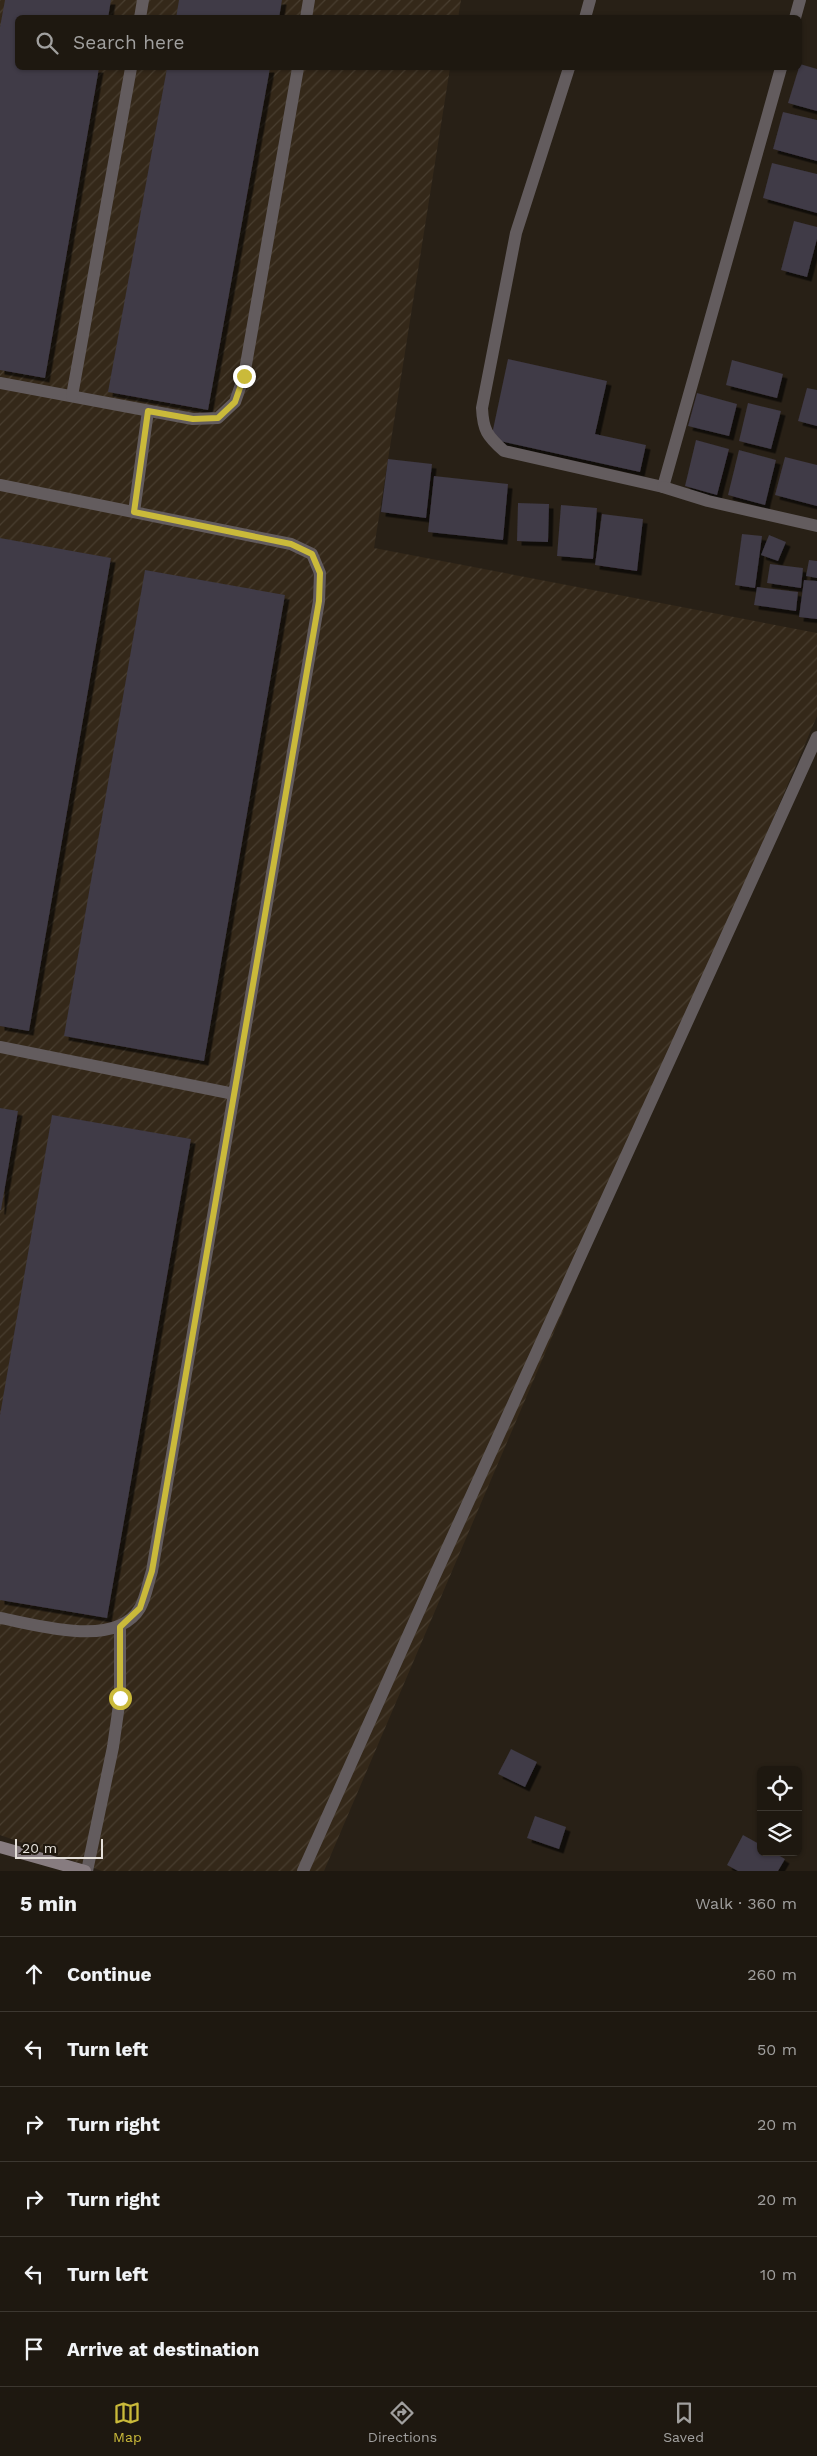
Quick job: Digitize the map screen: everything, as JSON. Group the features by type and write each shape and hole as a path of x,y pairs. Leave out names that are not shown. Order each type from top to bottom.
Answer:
{"main road":[{"path":"0,1847 86,1871"}],"street":[{"path":"140,15 143,0"},
{"path":"306,15 309,0"},
{"path":"586,15 590,0"},
{"path":"796,15 800,0"},
{"path":"72,396 131,70"},
{"path":"0,383 193,419 218,418 235,402 244,376 298,70"},
{"path":"568,70 516,233 482,408 483,426 490,439 504,451 817,526"},
{"path":"663,488 780,70"},
{"path":"134,512 148,411"},
{"path":"0,485 291,544 312,554 320,573 319,601 152,1571 140,1608 120,1627 80,1632 0,1618"},
{"path":"303,1871 436,1573 817,737"},
{"path":"0,1047 234,1094"},
{"path":"86,1871 113,1747 120,1698 120,1627"}],"shaded area":[{"path":"0,0 461,0 458,15 15,15 15,70 450,70 374,548 817,633 817,716 324,1871 102,1871 0,1835"}],"building":[{"path":"5,0 111,0 108,15 15,15 15,70 99,70 45,378 0,370 0,27"},
{"path":"179,0 282,0 280,15 176,15"},
{"path":"802,65 817,69 817,111 788,103 798,70 802,70"},
{"path":"167,70 270,70 208,410 108,392"},
{"path":"783,112 817,120 817,161 773,149"},
{"path":"772,163 817,174 817,213 763,198"},
{"path":"794,221 817,227 817,239 807,277 781,270"},
{"path":"508,359 607,381 595,434 646,445 640,472 491,439"},
{"path":"732,360 783,374 777,398 726,385"},
{"path":"807,388 817,390 817,426 798,421"},
{"path":"697,393 737,404 729,436 688,426"},
{"path":"748,403 781,411 771,449 739,441"},
{"path":"696,440 729,449 717,495 685,486"},
{"path":"739,450 776,460 765,505 728,495"},
{"path":"785,457 817,465 817,506 775,495"},
{"path":"388,459 432,464 426,518 381,512"},
{"path":"434,476 508,484 503,540 428,532"},
{"path":"518,503 549,504 548,542 517,541"},
{"path":"561,505 597,508 593,559 557,556"},
{"path":"602,514 643,519 637,571 595,565"},
{"path":"742,534 762,536 755,588 735,585"},
{"path":"769,535 786,542 778,561 761,555"},
{"path":"0,538 111,558 29,1031 0,1026"},
{"path":"809,560 817,561 817,578 806,576"},
{"path":"770,564 803,568 801,588 767,583"},
{"path":"145,570 285,595 204,1061 64,1036"},
{"path":"804,580 817,581 817,619 799,617"},
{"path":"757,587 798,592 796,611 754,605"},
{"path":"0,1108 18,1111 1,1210 0,1210"},
{"path":"52,1115 191,1139 107,1618 0,1600 0,1415"},
{"path":"511,1749 537,1762 525,1787 498,1774"},
{"path":"535,1816 566,1827 559,1849 527,1838"},
{"path":"743,1835 757,1843 757,1856 780,1856 785,1859 778,1871 738,1871 727,1865"}],"route":[{"path":"120,1698 120,1627 140,1608 152,1571 319,601 320,573 312,554 291,544 134,512 148,411 193,419 218,418 235,402 244,376"}]}
